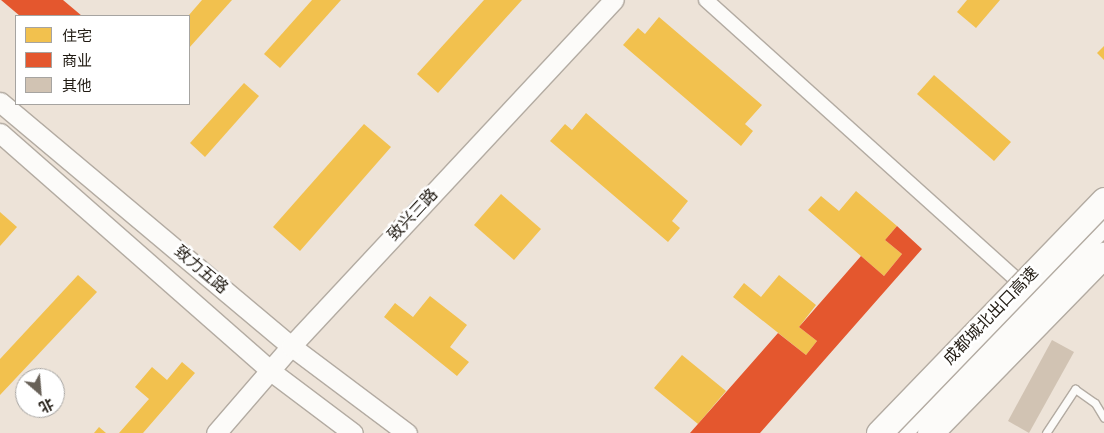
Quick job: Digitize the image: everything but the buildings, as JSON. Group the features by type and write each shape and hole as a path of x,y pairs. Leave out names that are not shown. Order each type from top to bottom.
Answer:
{"highway":[{"name":"成都城北出口高速","path":"879,433 1104,200"},
{"path":"930,433 1104,255"}],"main road":[{"name":"致兴三路","path":"216,433 272,372 291,346 614,0"},
{"name":"致力五路","path":"0,102 291,346 407,433"},
{"name":"致力五路","path":"0,133 272,372 353,433"},
{"path":"902,433 1104,225"}],"street":[{"path":"706,0 1035,296"}],"lane":[{"path":"1046,433 1075,389 1095,403 1104,418"}]}
